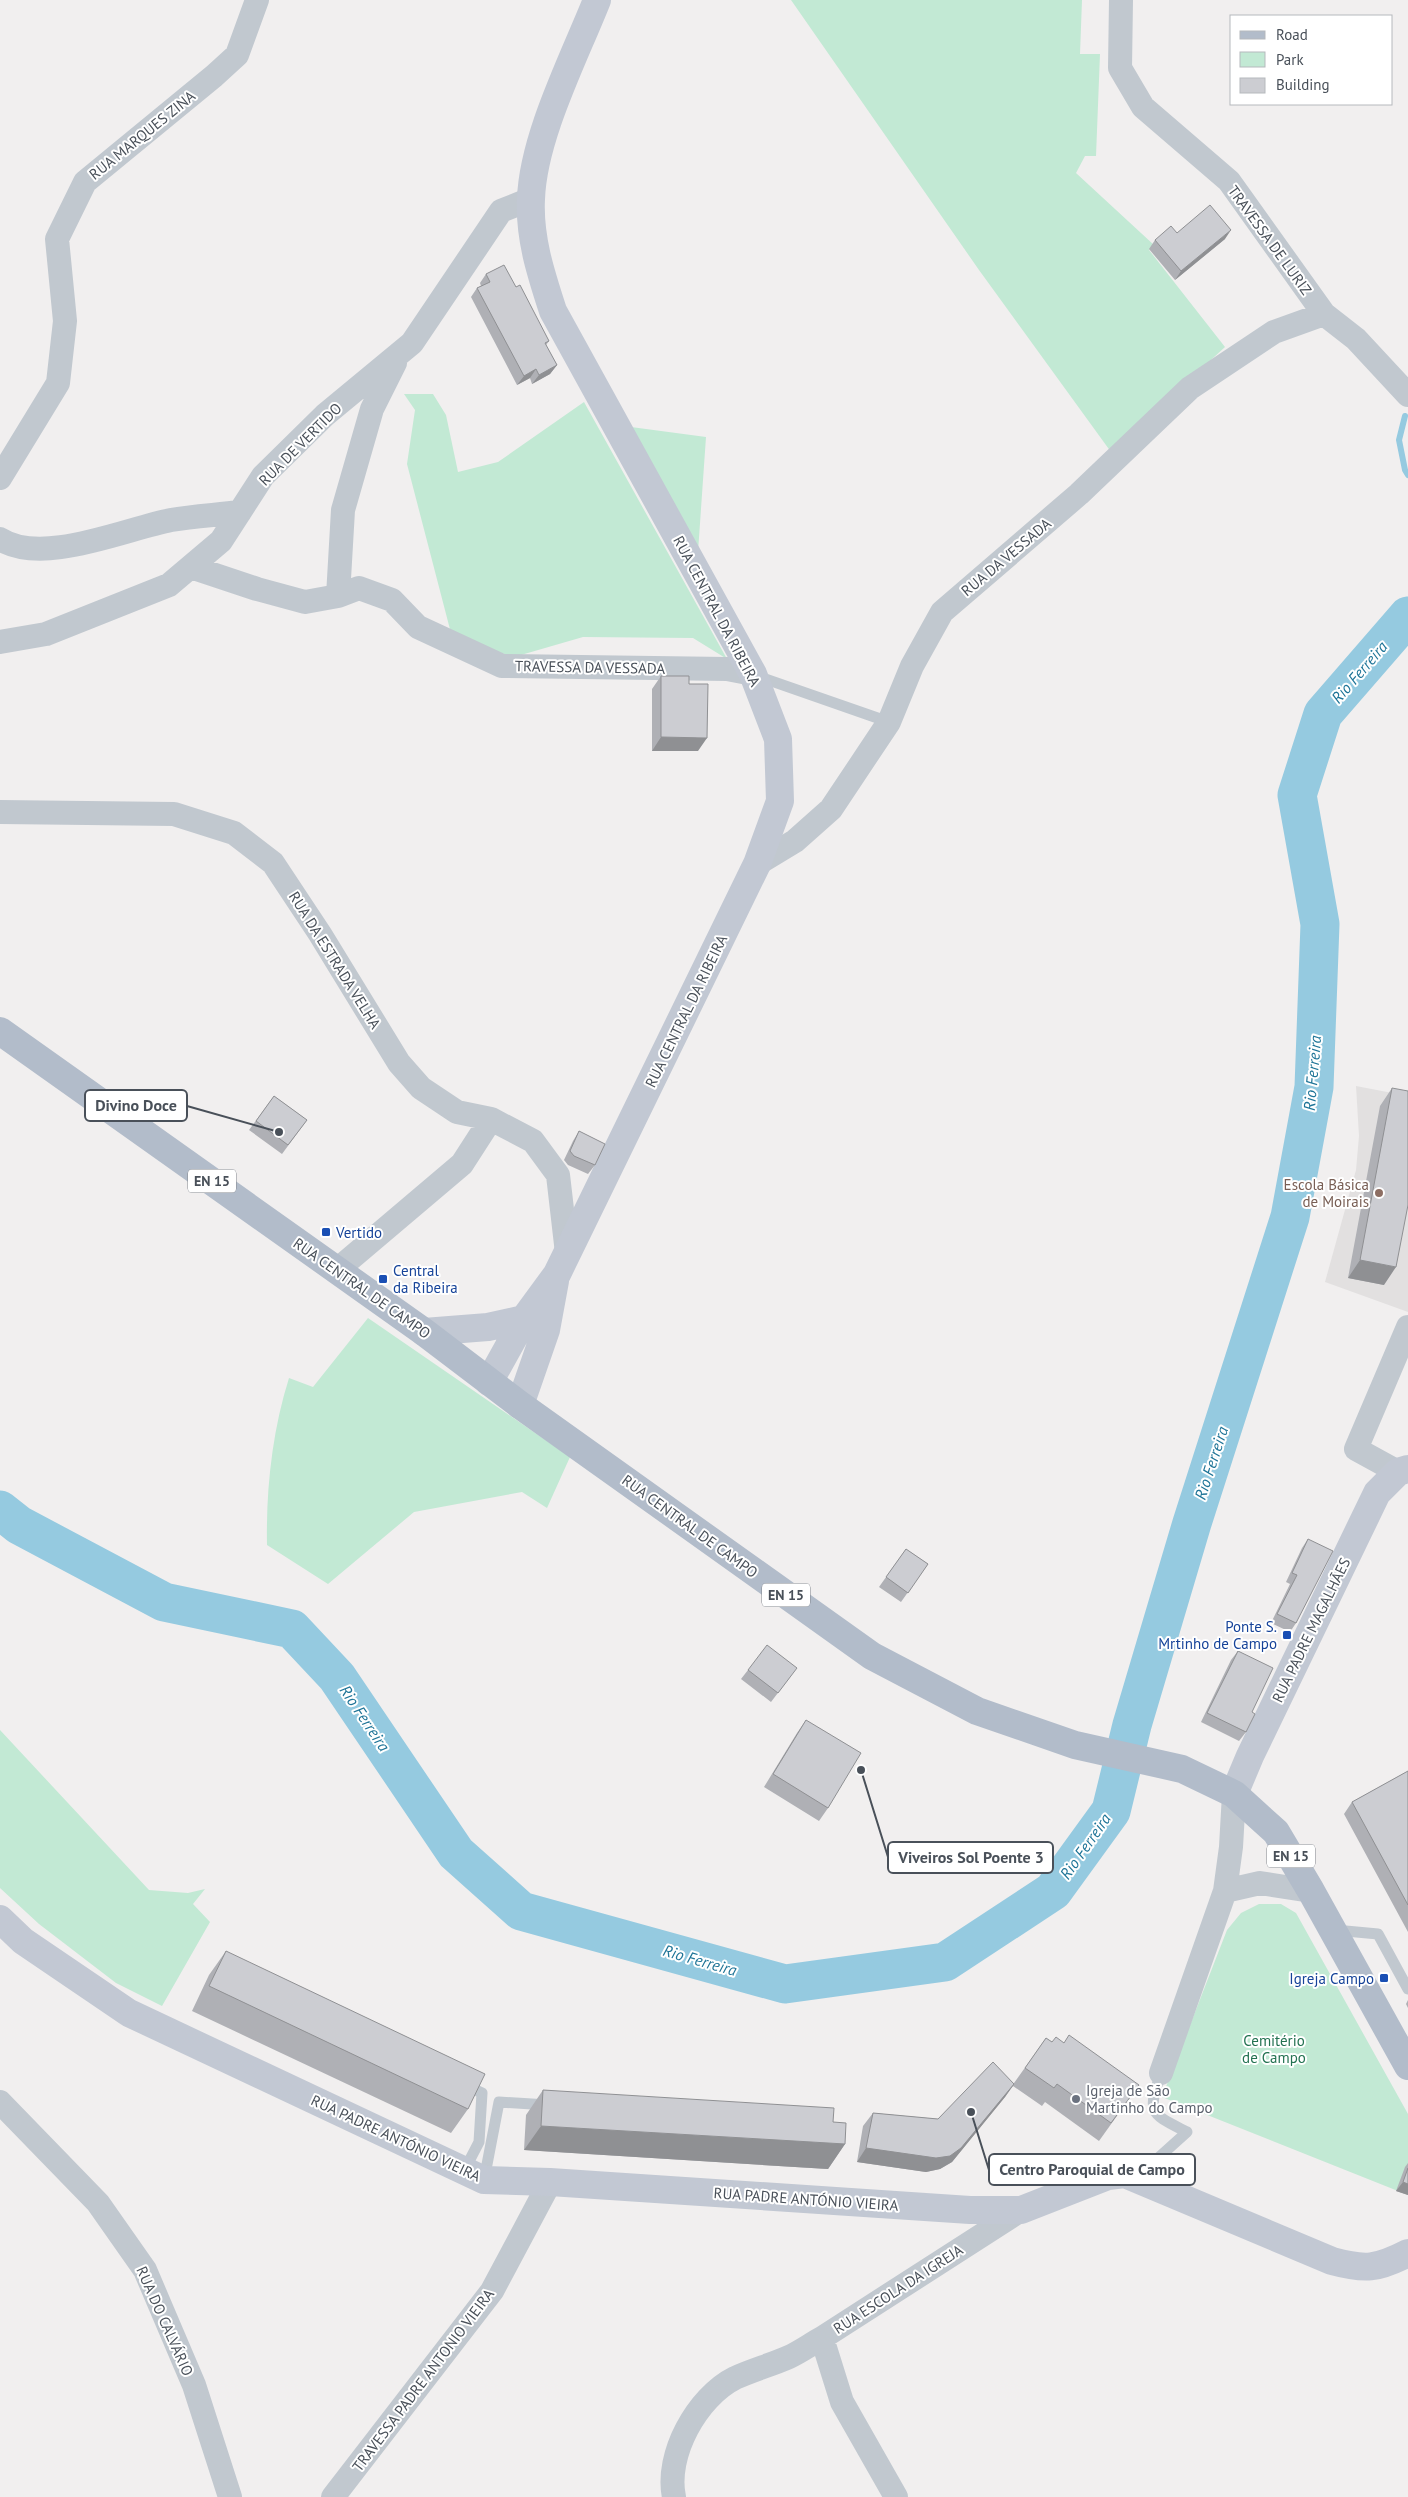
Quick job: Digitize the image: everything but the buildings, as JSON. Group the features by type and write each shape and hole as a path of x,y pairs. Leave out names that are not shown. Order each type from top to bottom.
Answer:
{"main road":[{"name":"RUA CENTRAL DE CAMPO","path":"0,1031 424,1332 520,1405 872,1656 977,1711 1076,1745 1182,1769 1234,1794 1276,1832 1408,2066"}],"street":[{"name":"RUA MARQUES ZINA","path":"0,478 58,383 65,320 57,239 85,182 238,55 257,0"},
{"name":"RUA CENTRAL DA RIBEIRA","path":"489,1382 524,1319 562,1264 757,864 780,801 778,739 753,674 553,310 536,258 530,198 540,141 597,0"},
{"name":"TRAVESSA DE LURIZ","path":"1121,0 1120,68 1143,107 1229,181 1324,314 1356,339 1408,395"},
{"name":"RUA DE VERTIDO","path":"0,642 46,634 170,585 220,541 264,476 325,415 412,343 501,211 530,198"},
{"name":"RUA DA VESSADA","path":"757,864 795,841 831,809 890,722 912,666 942,612 1080,494 1190,388 1274,332 1324,314"},
{"path":"338,596 343,510 372,409 400,353"},
{"path":"0,539 10,545 54,550 171,520 240,512"},
{"name":"TRAVESSA DA VESSADA","path":"191,566 257,589 305,602 338,596 359,588 392,600 418,627 502,666 727,669 753,674"},
{"name":"RUA DA ESTRADA VELHA","path":"0,812 174,814 234,833 273,863 400,1062 421,1088 457,1112 491,1119 533,1141 558,1175 562,1264"},
{"path":"337,1270 462,1164 491,1119"},
{"name":"RUA CENTRAL DA RIBEIRA","path":"520,1405 546,1330 562,1264"},
{"path":"424,1332 488,1326 524,1319"},
{"path":"1403,1471 1356,1449 1408,1327"},
{"name":"RUA PADRE MAGALHÃES","path":"1234,1794 1250,1756 1378,1493 1403,1471"},
{"path":"1161,2073 1225,1891 1231,1847 1234,1794"},
{"path":"1225,1891 1260,1883 1311,1891"},
{"name":"RUA PADRE ANTÓNIO VIEIRA","path":"0,1919 23,1941 129,2013 474,2176 970,2210 1021,2210"},
{"name":"RUA DO CALVÁRIO","path":"0,2102 98,2203 145,2270 194,2385 230,2497"},
{"path":"1021,2210 1108,2176 1125,2174 1137,2177 1332,2260 1353,2267 1366,2268 1385,2265 1408,2253"},
{"name":"TRAVESSA PADRE ANTONIO VIEIRA","path":"333,2497 492,2292 550,2182"},
{"name":"RUA ESCOLA DA IGREJA","path":"896,2497 842,2402 822,2338 1021,2210"},
{"path":"674,2497 672,2485 679,2446 700,2407 734,2379 790,2356 822,2338"}],"lane":[{"name":"TRAVESSA DA VESSADA","path":"753,674 890,722"},
{"path":"1333,1930 1378,1934 1408,1989"},
{"path":"1137,2177 1187,2132 1166,2121 1152,2107 1152,2100 1161,2073"},
{"path":"455,2080 482,2093 479,2142 474,2176"},
{"path":"474,2176 499,2102 557,2106"}],"shaded area":[{"name":"Escola Básica de Moirais","path":"1356,1086 1408,1096 1408,1312 1325,1282 1356,1170 1359,1136"}],"green space":[{"path":"791,0 1082,0 1080,54 1100,54 1096,156 1085,156 1076,173 1154,245 1149,250 1225,347 1111,452 979,270"},
{"path":"404,394 433,394 446,415 458,472 498,462 584,402 727,659 693,638 583,637 514,657 452,637 407,464 415,410"},
{"path":"631,427 706,437 698,552"},
{"path":"368,1318 570,1457 547,1508 522,1492 414,1512 328,1584 267,1545 269,1482 274,1440 289,1378 313,1387"},
{"path":"0,1730 149,1890 188,1893 205,1889 193,1904 210,1922 162,2006 116,1983 39,1924 0,1888"},
{"name":"Cemitério de Campo","path":"1259,1904 1281,1904 1296,1913 1408,2114 1408,2195 1162,2097 1227,1930 1241,1913"}],"waterway":[{"path":"1405,416 1399,440 1405,470 1408,475"},
{"name":"Rio Ferreira","path":"0,1510 19,1525 164,1602 292,1629 337,1677 456,1853 521,1911 785,1984 945,1962 1053,1891 1111,1811 1132,1725 1192,1523 1290,1217 1314,1087 1320,924 1297,795 1323,714 1408,616"}],"place":[{"name":"Divino Doce","path":"279,1132"},
{"name":"Escola Básica de Moirais","path":"1379,1193"},
{"name":"Vertido","path":"326,1232"},
{"name":"Central da Ribeira","path":"383,1279"},
{"name":"Ponte S. Mrtinho de Campo","path":"1287,1635"},
{"name":"Viveiros Sol Poente 3","path":"861,1770"},
{"name":"Igreja Campo","path":"1384,1978"},
{"name":"Igreja de São Martinho do Campo","path":"1076,2099"},
{"name":"Centro Paroquial de Campo","path":"971,2112"}]}
